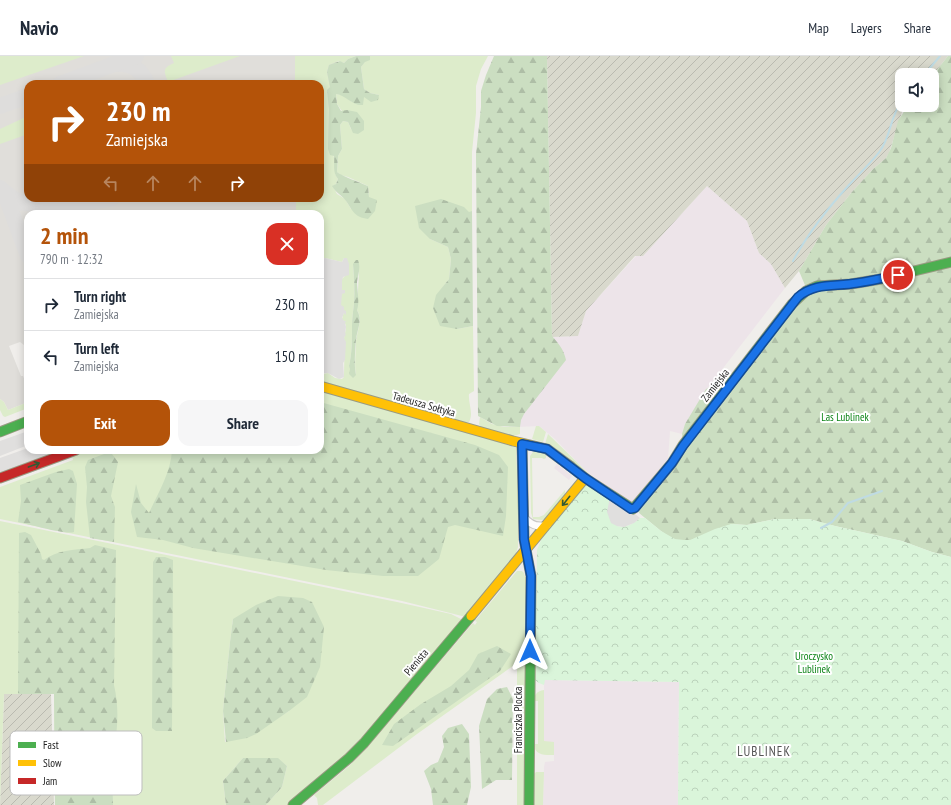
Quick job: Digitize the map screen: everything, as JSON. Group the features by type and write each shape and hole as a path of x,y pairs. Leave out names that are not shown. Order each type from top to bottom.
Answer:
{"street":[{"name":"Zamiejska","path":"522,444 547,449 585,478 631,509 635,508 672,463 683,446 792,304 804,292 811,288 823,286 856,284 909,273 951,262"},
{"name":"Tadeusza Sołtyka","path":"324,387 522,444"},
{"path":"0,432 24,423"},
{"name":"Franciszka Plocka","path":"522,444 524,539 531,576 529,805"},
{"path":"0,478 65,454"},
{"name":"Pienista","path":"294,805 345,762 364,743 526,551 585,478"},
{"path":"523,515 528,521 536,525 547,525"}],"shaded area":[{"path":"0,56 336,56 324,210 24,210 24,345 20,342 9,346 21,376 23,376 24,378 24,404 8,410 4,402 0,399"},
{"path":"547,56 948,56 938,68 895,68 895,112 902,112 889,153 886,158 873,169 851,193 826,225 799,271 785,288 771,264 759,253 747,221 707,186 643,256 635,256 586,311 578,336 552,337"},
{"path":"707,186 747,221 759,253 771,264 785,288 707,389 685,424 682,434 670,431 668,459 632,504 589,474 555,439 539,426 517,427 517,418 552,337 578,336 586,311 636,256 643,256"},
{"path":"324,258 342,262 344,258 347,258 349,264 349,275 343,277 342,281 342,290 345,290 345,293 342,294 341,305 346,311 346,315 344,313 342,318 346,321 346,334 344,338 346,342 345,360 343,363 344,377 339,379 328,373 324,373"},
{"path":"24,432 24,447 0,456 0,441"},
{"path":"24,449 24,454 49,454 0,473 0,458"},
{"path":"557,464 572,476 569,480 554,468"},
{"path":"610,497 640,518 634,523 624,527 611,523 607,512"},
{"path":"544,680 679,682 678,805 543,805 545,762 554,761 554,742 544,742"},
{"path":"4,694 51,694 52,731 10,731 10,795 54,795 54,805 0,805"}],"green space":[{"path":"0,56 84,56 0,85"},
{"path":"171,56 240,56 174,80 167,80 165,70 174,63"},
{"path":"295,56 356,56 348,59 344,63 339,61 329,65 327,72 330,87 327,90 329,109 328,149 334,157 335,173 338,179 336,184 333,186 337,194 345,199 351,209 369,197 368,186 337,172 338,156 342,149 340,125 343,121 348,122 351,129 358,134 337,104 336,94 343,95 352,102 364,97 379,95 370,93 364,89 361,67 369,56 488,56 481,69 476,86 476,113 472,152 472,211 430,239 448,247 451,259 449,279 443,287 457,329 473,326 474,391 469,394 471,415 469,422 324,382 324,374 328,373 335,378 342,379 344,377 344,339 346,327 342,319 344,312 346,314 341,306 341,301 342,279 346,275 344,258 342,262 324,258 324,210 296,210 296,202 324,202 324,80 295,80","holes":["353,264 359,272 357,310 360,322 356,341 356,375 349,366 354,299"]},
{"path":"356,56 370,56 370,60 365,62 361,67 364,89 370,93 379,95 378,100 371,102 364,97 363,105 359,105 343,96 336,94 337,104 341,111 347,110 357,112 364,121 364,130 358,134 353,133 348,122 343,121 340,125 342,149 338,156 337,172 368,186 369,197 377,200 375,211 368,219 360,217 354,213 332,186 336,184 338,179 334,171 334,156 330,155 328,149 329,109 327,90 330,87 327,72 329,65 340,61 344,63 348,59"},
{"path":"494,56 547,56 552,336 561,347 566,360 524,414 520,427 497,426 478,416 476,154 481,107 481,91"},
{"name":"Las Lublinek","path":"948,56 951,56 951,557 902,541 809,519 775,519 747,525 731,524 694,554 661,531 639,513 638,510 684,449 682,434 685,424 706,389 732,374 760,354 795,308 807,290 799,271 826,225 851,193 873,169 886,158 891,148 898,121 904,112 939,112 938,68"},
{"path":"24,118 24,135 0,144 0,129"},
{"path":"441,199 464,207 469,212 472,211 473,326 457,329 440,326 433,308 436,295 449,279 451,259 448,247 430,239 419,228 415,206"},
{"path":"356,260 358,260 359,266 357,282 357,310 360,321 355,348 356,375 353,378 349,374 349,366 354,299 353,264"},
{"path":"324,390 517,448 516,456 520,513 518,514 518,547 515,556 466,617 402,601 0,519 0,487 73,460 72,455 324,454"},
{"path":"0,399 4,402 8,410 24,404 24,410 5,417 0,410"},
{"path":"324,403 475,445 499,455 508,467 506,516 503,536 455,525 448,527 439,559 418,576 383,576 326,570 193,548 163,540 137,537 131,512 136,484 141,503 149,513 167,474 172,454 324,454"},
{"path":"480,417 492,424 504,427 520,427 520,434 514,436 481,427 479,424"},
{"path":"536,426 539,426 546,432 543,442 532,439"},
{"path":"548,434 589,474 632,504 545,444"},
{"path":"541,451 546,454 546,458 532,458 533,517 544,515 565,490 565,494 545,519 542,520 533,519 531,513 530,456 533,452"},
{"path":"104,454 112,454 118,462 111,496 115,507 114,542 90,538 86,502 87,487 85,467 88,460"},
{"path":"69,469 73,471 77,484 74,532 69,533 55,531 18,522 21,501 20,485"},
{"name":"Uroczysko Lublinek","path":"586,485 592,486 610,497 617,526 627,526 640,518 645,518 661,531 675,539 690,540 731,524 747,525 775,519 809,519 902,541 951,557 951,805 678,805 679,682 545,680 544,685 535,680 537,550 541,540 581,487"},
{"path":"0,521 397,602 451,614 463,620 362,741 289,805 266,805 282,787 287,766 277,758 243,758 223,781 226,805 113,805 113,795 142,795 142,731 54,731 54,694 4,694 0,805","holes":["233,619 289,711 275,720 225,742 223,711"]},
{"path":"25,532 31,535 42,559 44,560 60,552 90,548 95,545 116,550 114,685 117,704 117,731 54,731 54,694 18,694 19,533"},
{"path":"156,557 165,557 173,560 172,731 156,731 152,728 153,562"},
{"path":"517,571 522,571 525,577 527,577 526,805 517,805 517,663 417,734 323,805 318,805 317,798 314,795 349,766 369,745 473,623 475,625 477,622 475,621"},
{"path":"278,596 303,598 312,602 324,627 320,667 307,697 256,734 247,738 226,742 223,711 233,619 256,605"},
{"path":"497,646 511,654 500,671 393,746 382,745 394,724 421,704 451,686 469,670 478,654"},
{"path":"507,687 513,699 512,780 496,780 482,789 479,726 487,699 497,689"},
{"path":"544,690 544,741 554,742 554,755 544,755 538,753 533,744 538,744 538,701 533,701 534,697 539,691"},
{"path":"462,724 469,734 471,787 467,805 433,805 431,789 424,771 431,765 438,762 444,747 442,736 448,728"},
{"path":"243,758 278,758 287,766 282,787 266,805 226,805 223,781"},
{"path":"536,772 544,772 543,805 534,805 534,774"},
{"path":"55,795 68,795 55,805"},
{"path":"55,795 113,795 113,805 55,805"}],"waterway":[{"path":"930,68 940,56"},
{"path":"793,261 805,241 826,212 880,151 884,145 896,112"},
{"path":"821,528 832,522 848,503 882,491"}],"taxiway":[{"path":"71,80 136,56"},
{"path":"115,64 126,64 135,68 145,80"},
{"path":"0,106 24,97"},
{"path":"0,188 9,196 20,202 52,204 88,202"},
{"path":"2,191 6,197 24,245"}],"traffic: fast":[{"path":"570,466 585,478 633,509 672,463 683,445 792,304 806,291 817,286 851,284 881,279 951,262"},
{"path":"0,432 24,423"},
{"path":"522,444 524,539 531,576 529,805"},
{"path":"293,805 349,758 364,743 471,616"}],"traffic: slow":[{"path":"324,387 513,441 547,449 570,466"},
{"path":"471,616 585,478"}],"traffic: jam":[{"path":"0,478 65,454"}],"district":[{"name":"LUBLINEK","path":"764,751"}],"route":[{"path":"530,651 531,576 524,539 522,444 547,449 585,478 633,509 672,463 683,446 798,297 811,288 856,284 898,275"}]}
